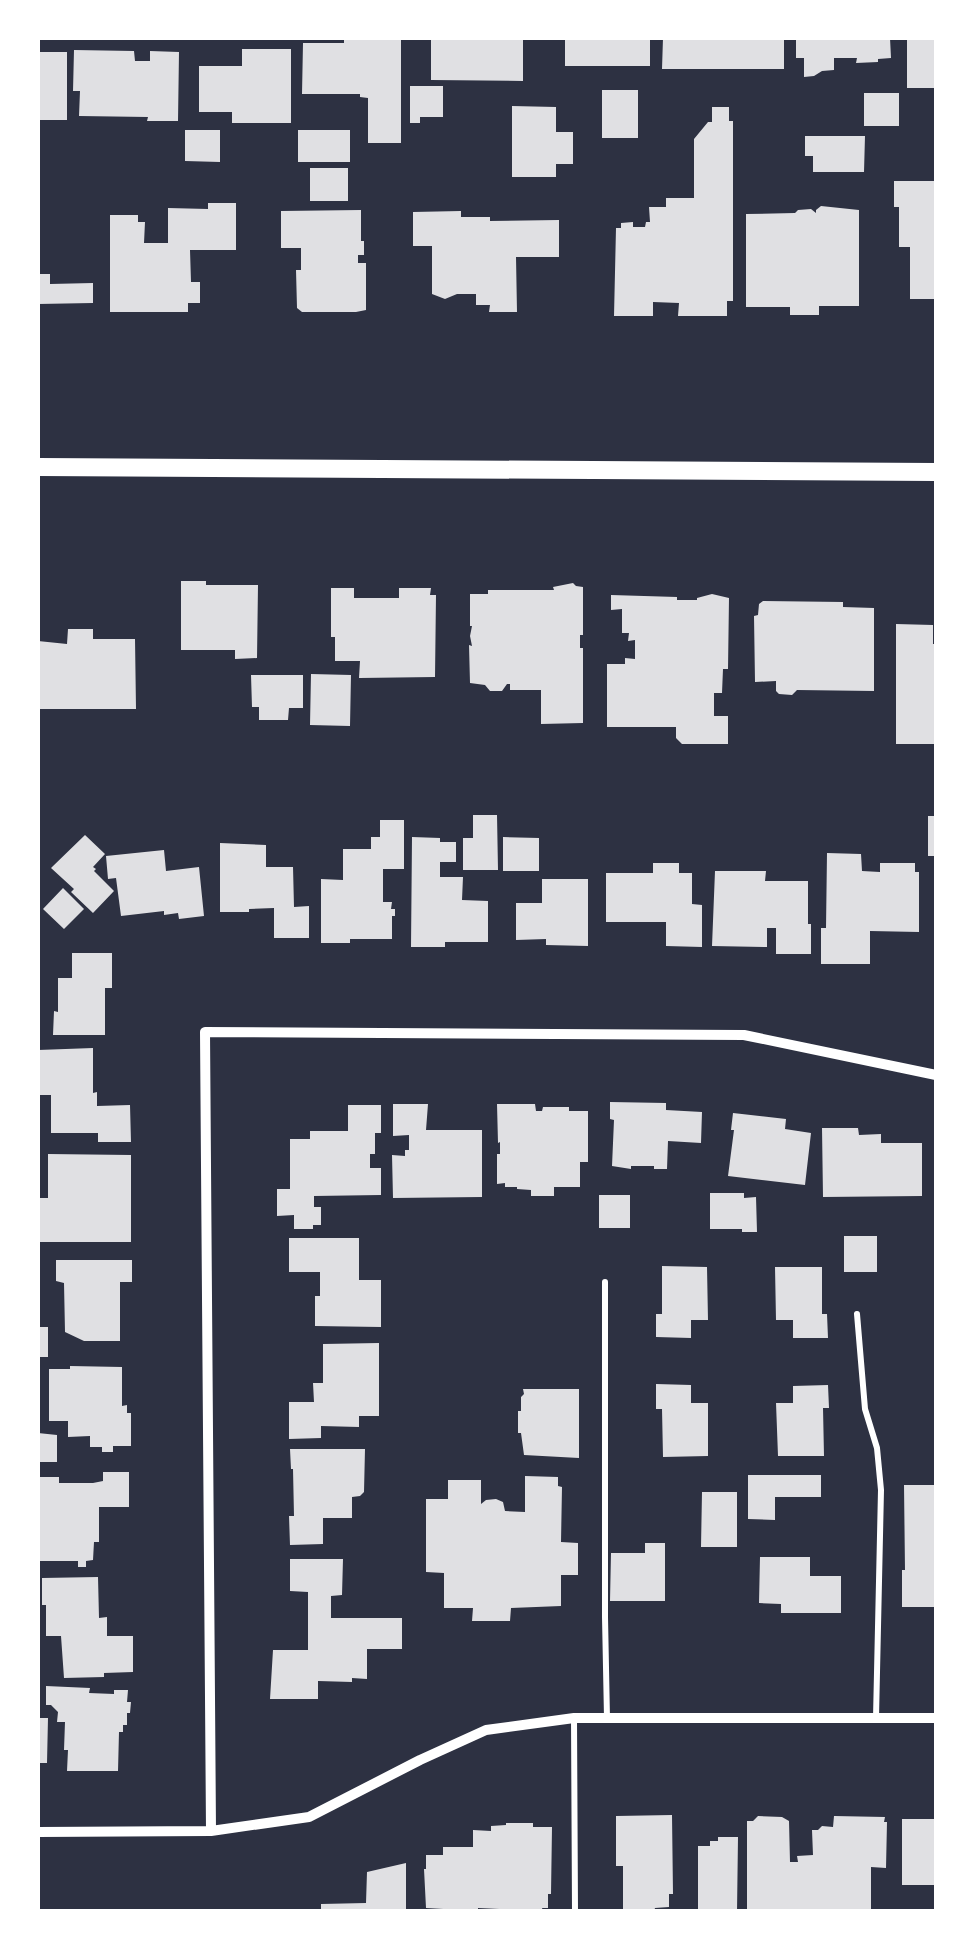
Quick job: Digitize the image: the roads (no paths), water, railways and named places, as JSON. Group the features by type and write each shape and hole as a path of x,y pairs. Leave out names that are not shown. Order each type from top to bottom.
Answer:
{"street":[{"path":"38,467 936,472"},
{"path":"210,1830 205,1032 744,1035 936,1075"},
{"path":"38,1832 210,1830 308,1817 486,1730 574,1718 936,1718"}],"lane":[{"path":"605,1282 607,1718"},
{"path":"856,1314 865,1409 876,1448 881,1490 876,1718"},
{"path":"574,1718 576,1912"}]}
